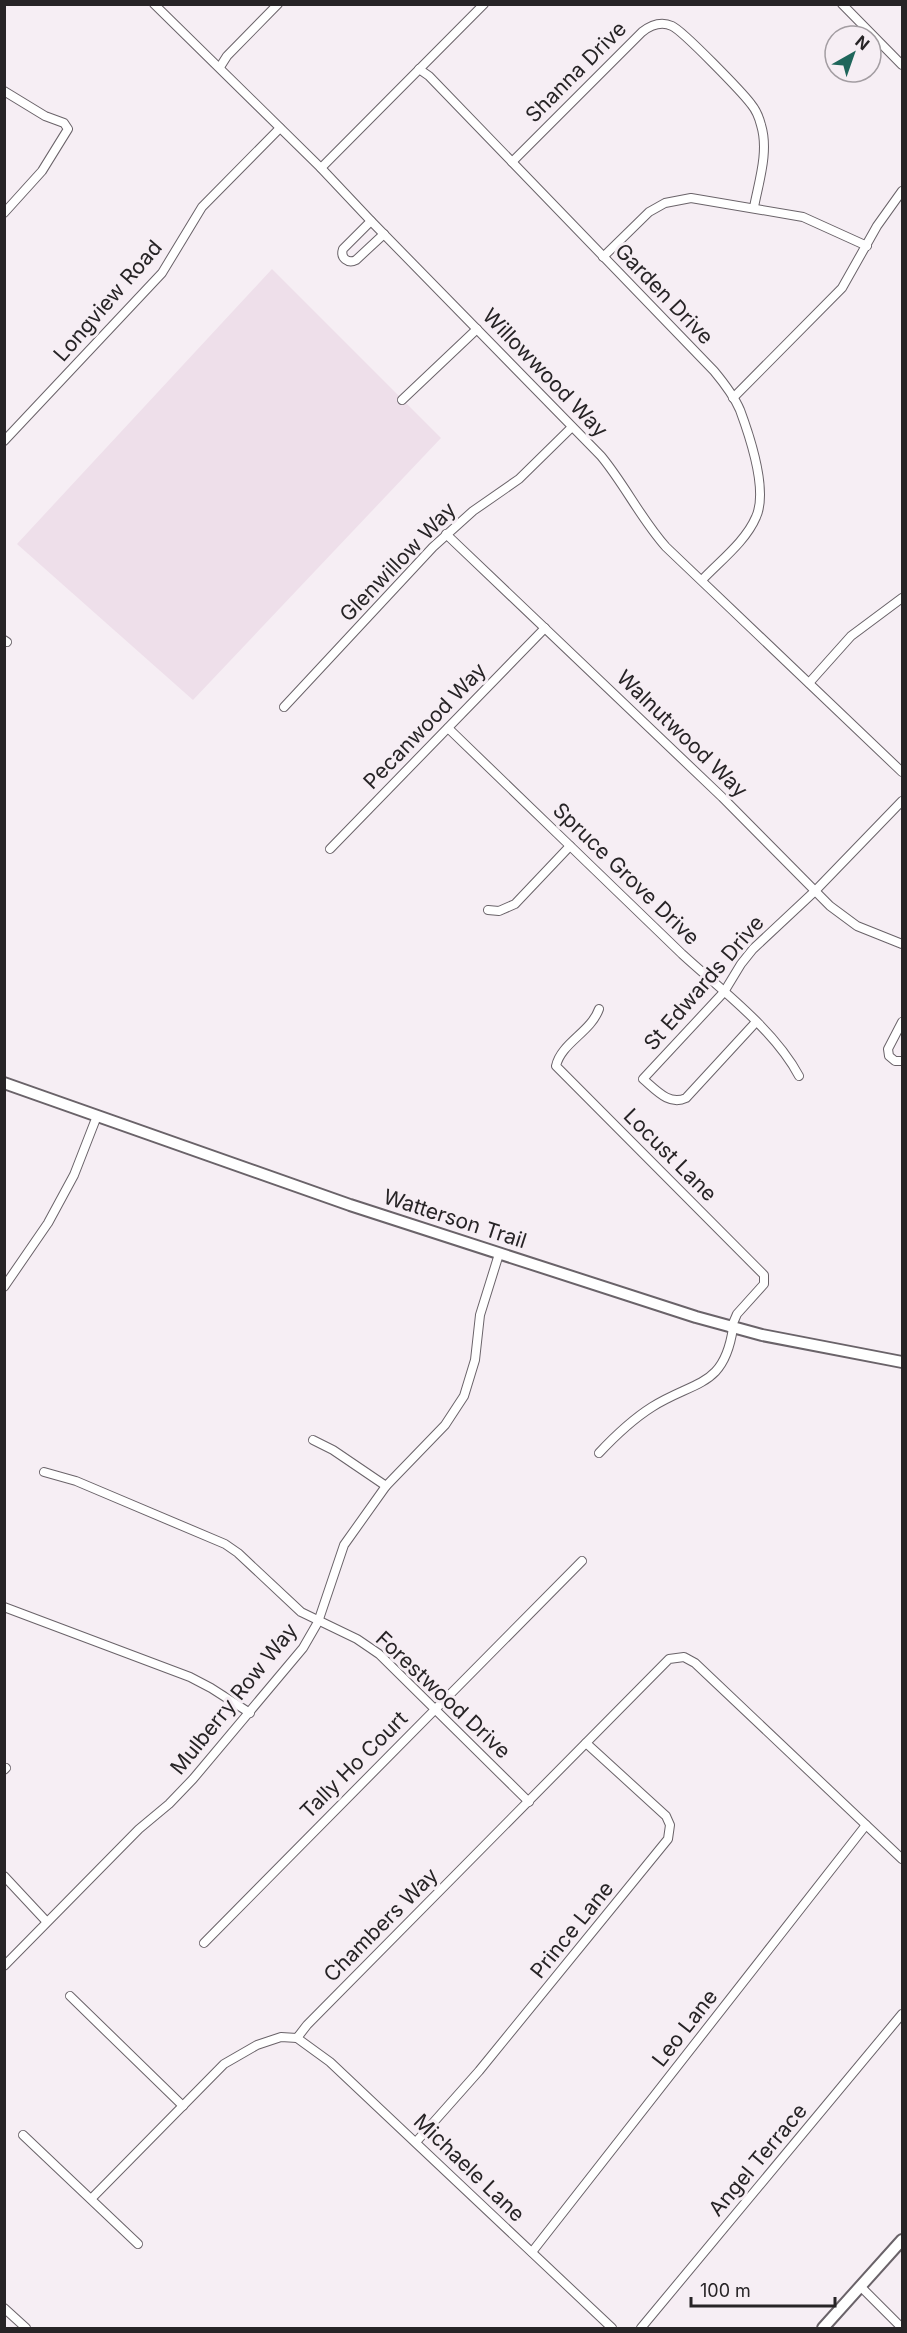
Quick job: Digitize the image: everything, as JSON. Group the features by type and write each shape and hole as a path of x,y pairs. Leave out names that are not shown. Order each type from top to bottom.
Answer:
{"main road":[{"name":"Watterson Trail","path":"4,1083 350,1205 732,1328 903,1362"},
{"path":"823,2328 903,2240"}],"street":[{"name":"Willowwood Way","path":"154,4 321,168 572,427 619,477 650,528 666,547 903,772"},
{"path":"220,67 227,56 278,4"},
{"path":"321,168 483,4"},
{"path":"842,4 903,65"},
{"name":"Shanna Drive","path":"512,162 642,32 654,25 666,24 682,34 743,95 756,112 763,131 764,144 754,207"},
{"name":"Garden Drive","path":"419,69 429,76 714,371 734,398 760,478 762,491 760,508 747,533 702,580"},
{"path":"4,91 45,116 64,123 68,129 42,171 4,213"},
{"name":"Longview Road","path":"4,441 162,273 202,207 280,128"},
{"path":"734,398 842,288 892,204 903,191"},
{"path":"603,257 645,216 665,203 691,198 803,217 867,246"},
{"path":"371,221 343,249 342,255 345,260 351,262 356,260 384,234"},
{"path":"402,400 477,329"},
{"path":"4,427 12,432"},
{"name":"Glenwillow Way","path":"284,707 446,534 473,511 519,479 572,427"},
{"name":"Walnutwood Way","path":"446,534 722,797 846,920 868,932 903,944"},
{"path":"809,683 851,636 903,598"},
{"name":"Pecanwood Way","path":"330,849 545,628"},
{"name":"Spruce Grove Drive","path":"448,728 756,1022 792,1064 799,1076"},
{"name":"St Edwards Drive","path":"756,1022 686,1098 679,1101 669,1100 643,1079 724,992 753,949 815,891 903,801"},
{"path":"488,910 499,911 515,904 570,846"},
{"name":"Locust Lane","path":"599,1010 596,1018 561,1054 556,1066 764,1275 764,1284 737,1314 732,1328"},
{"path":"903,1022 888,1049 895,1061 903,1061"},
{"path":"4,1287 48,1223 74,1174 97,1116"},
{"name":"Mulberry Row Way","path":"4,1966 212,1759 303,1648 318,1622 344,1545 386,1486 445,1425 464,1396 475,1360 480,1315 499,1254"},
{"path":"599,1453 613,1438 651,1407 709,1379 724,1361 730,1347 732,1328"},
{"path":"313,1440 333,1450 386,1486"},
{"name":"Forestwood Drive","path":"44,1472 76,1481 225,1544 238,1553 301,1612 357,1639 379,1654 529,1802"},
{"name":"Tally Ho Court","path":"204,1943 582,1561"},
{"path":"4,1607 190,1677 250,1713"},
{"name":"Chambers Way","path":"297,2038 307,2025 664,1663 674,1657 684,1657 694,1663 866,1825"},
{"name":"Prince Lane","path":"416,2142 487,2062 668,1839 670,1825 666,1816 586,1743"},
{"path":"866,1825 903,1860"},
{"name":"Leo Lane","path":"532,2252 866,1825"},
{"path":"4,1876 46,1922"},
{"path":"70,1996 183,2106"},
{"name":"Angel Terrace","path":"641,2328 903,2013"},
{"path":"91,2199 224,2064 242,2052 281,2037 297,2038"},
{"name":"Michaele Lane","path":"297,2038 330,2061 612,2328"},
{"path":"23,2135 138,2244"},
{"path":"861,2287 903,2328"},
{"path":"4,2308 26,2328"}],"shaded area":[{"path":"272,269 441,438 193,700 17,544"}]}
